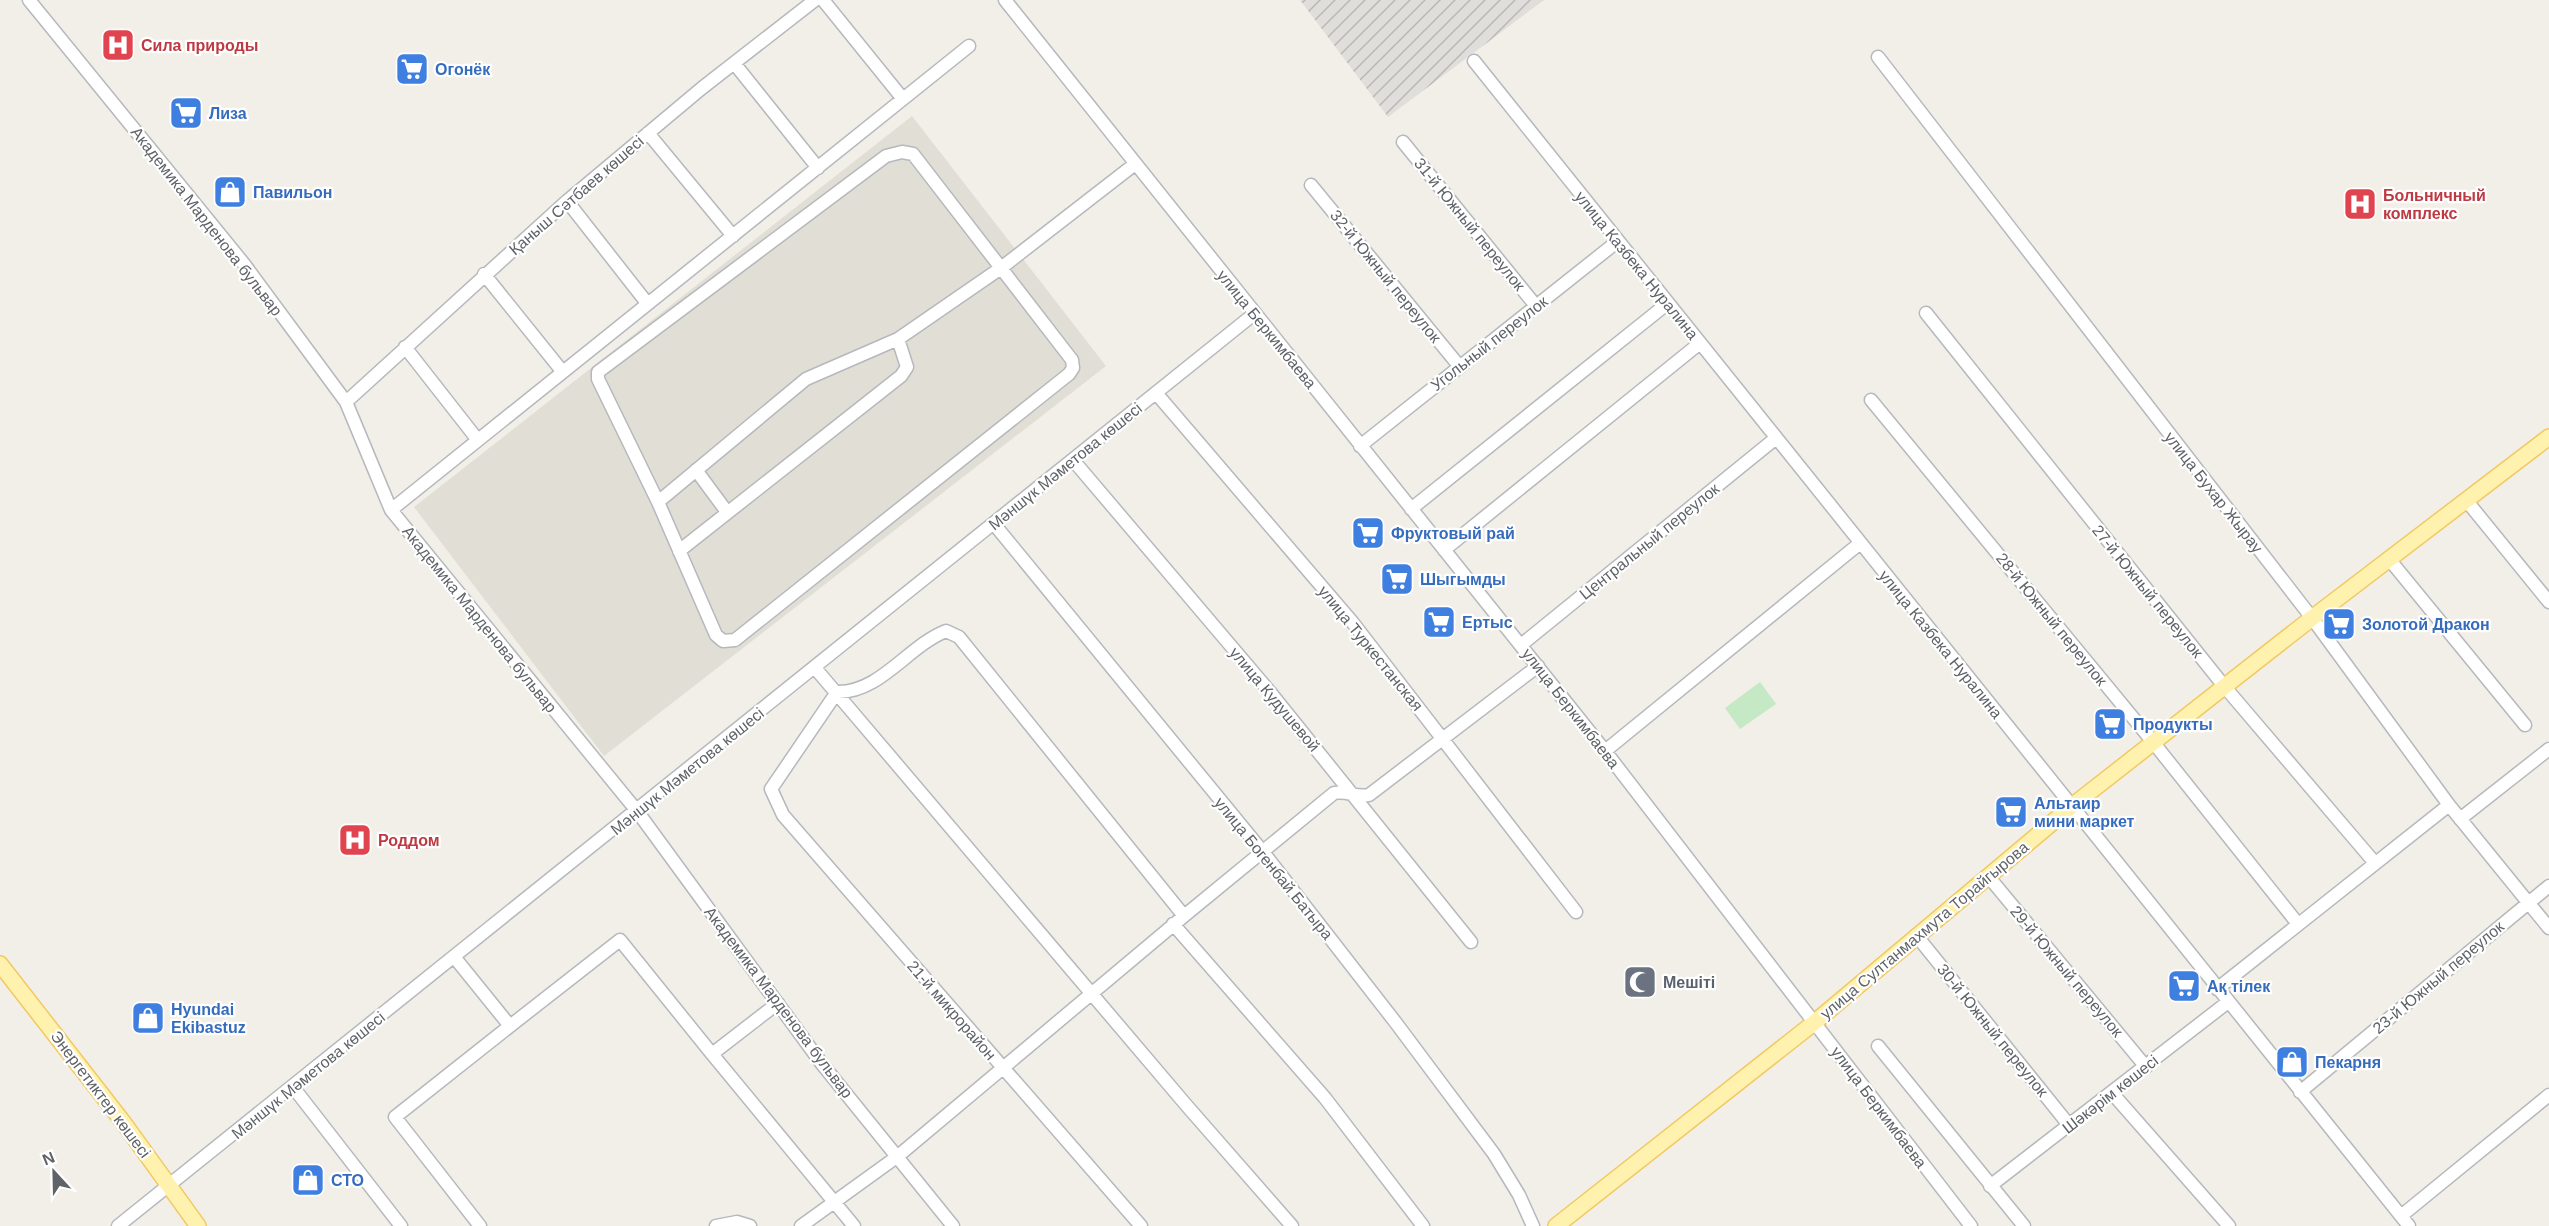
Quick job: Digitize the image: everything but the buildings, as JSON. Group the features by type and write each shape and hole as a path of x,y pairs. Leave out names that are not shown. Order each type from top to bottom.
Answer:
{"main road":[{"name":"улица Султанмахмута Торайгырова","path":"1556,1226 1815,1023 1916,935 2072,806 2224,686 2549,437"},
{"name":"Энергетиктер көшесі","path":"0,964 85,1072 198,1226"}],"street":[{"name":"Академика Марденова бульвар","path":"29,0 244,264 346,402 391,510 637,811 822,1064 953,1226"},
{"name":"Қаныш Сәтбаев көшесі","path":"346,402 484,274 567,201 814,0"},
{"path":"823,0 903,99"},
{"name":"улица Беркимбаева","path":"1005,0 1605,751 1971,1226"},
{"path":"391,510 562,370 969,46"},
{"name":"улица Бухар Жырау","path":"1878,57 2312,618 2449,805 2549,928"},
{"name":"улица Казбека Нуралина","path":"1474,61 1859,544 2405,1221"},
{"path":"734,63 818,168"},
{"path":"648,133 733,236"},
{"name":"31-й Южный переулок","path":"1403,142 1536,306"},
{"path":"902,152 913,154 1001,268 1072,360 1073,368 1069,374 735,640 723,641 716,635 658,502 598,379 598,372 886,156 902,152"},
{"path":"658,502 806,379 898,339 1001,268 1135,164"},
{"name":"32-й Южный переулок","path":"1311,185 1460,367"},
{"path":"567,201 647,303"},
{"name":"Угольный переулок","path":"1360,446 1618,241"},
{"path":"484,274 562,370"},
{"path":"1411,509 1668,303"},
{"name":"27-й Южный переулок","path":"1926,313 2224,686 2375,863"},
{"name":"Мәншүк Мәметова көшесі","path":"118,1226 455,958 1254,314"},
{"path":"679,550 901,376 907,367 898,339"},
{"path":"1444,550 1700,343"},
{"path":"405,347 477,439"},
{"name":"улица Туркестанская","path":"1156,393 1353,623 1576,912"},
{"name":"28-й Южный переулок","path":"1871,400 2153,742 2298,924"},
{"name":"Центральный переулок","path":"1521,645 1776,438"},
{"name":"улица Кудушевой","path":"1073,460 1355,797 1471,942"},
{"path":"696,470 728,512"},
{"path":"2466,500 2549,602"},
{"name":"улица Богенбай Батыра","path":"994,524 1263,852 1396,1023 1494,1154 1519,1196 1533,1226"},
{"path":"1605,751 1859,544"},
{"path":"2389,559 2525,725"},
{"path":"837,692 851,693 881,676 932,637 946,631 959,637 1184,916"},
{"path":"801,1226 898,1156 1173,924 1334,794 1346,793 1355,797 1369,795 1538,666"},
{"path":"815,668 1292,1226"},
{"name":"21-й микрорайон","path":"837,692 771,789 783,815 1141,1226"},
{"path":"2460,819 2549,749"},
{"path":"2217,989 2449,805"},
{"name":"29-й Южный переулок","path":"1988,876 2146,1067"},
{"name":"23-й Южный переулок","path":"2300,1092 2549,885"},
{"path":"1173,924 1325,1098 1423,1226"},
{"name":"30-й Южный переулок","path":"1916,935 2069,1125"},
{"path":"480,1226 395,1117 620,940 854,1226"},
{"path":"455,958 510,1026"},
{"name":"Шәкәрім көшесі","path":"1990,1186 2228,1002"},
{"path":"712,1054 778,1003"},
{"path":"1878,1046 2024,1226"},
{"path":"293,1087 401,1226"},
{"path":"2112,1093 2229,1226"},
{"path":"2405,1221 2549,1095"},
{"path":"716,1226 737,1222 750,1226"}],"shaded area":[{"path":"1300,0 1544,0 1388,117"},
{"path":"912,116 1106,366 604,756 414,507"}],"green space":[{"path":"1760,682 1776,704 1740,729 1725,708"}],"place":[{"name":"Сила природы","path":"118,45"},
{"name":"Огонёк","path":"412,69"},
{"name":"Лиза","path":"186,113"},
{"name":"Павильон","path":"230,192"},
{"name":"Больничный комплекс","path":"2360,204"},
{"name":"Фруктовый рай","path":"1368,533"},
{"name":"Шыгымды","path":"1397,579"},
{"name":"Ертыс","path":"1439,622"},
{"name":"Золотой Дракон","path":"2339,624"},
{"name":"Продукты","path":"2110,724"},
{"name":"Альтаир мини маркет","path":"2011,812"},
{"name":"Роддом","path":"355,840"},
{"name":"Мешіті","path":"1640,982"},
{"name":"Ақ тілек","path":"2184,986"},
{"name":"Hyundai Ekibastuz","path":"148,1018"},
{"name":"Пекарня","path":"2292,1062"},
{"name":"СТО","path":"308,1180"}]}
